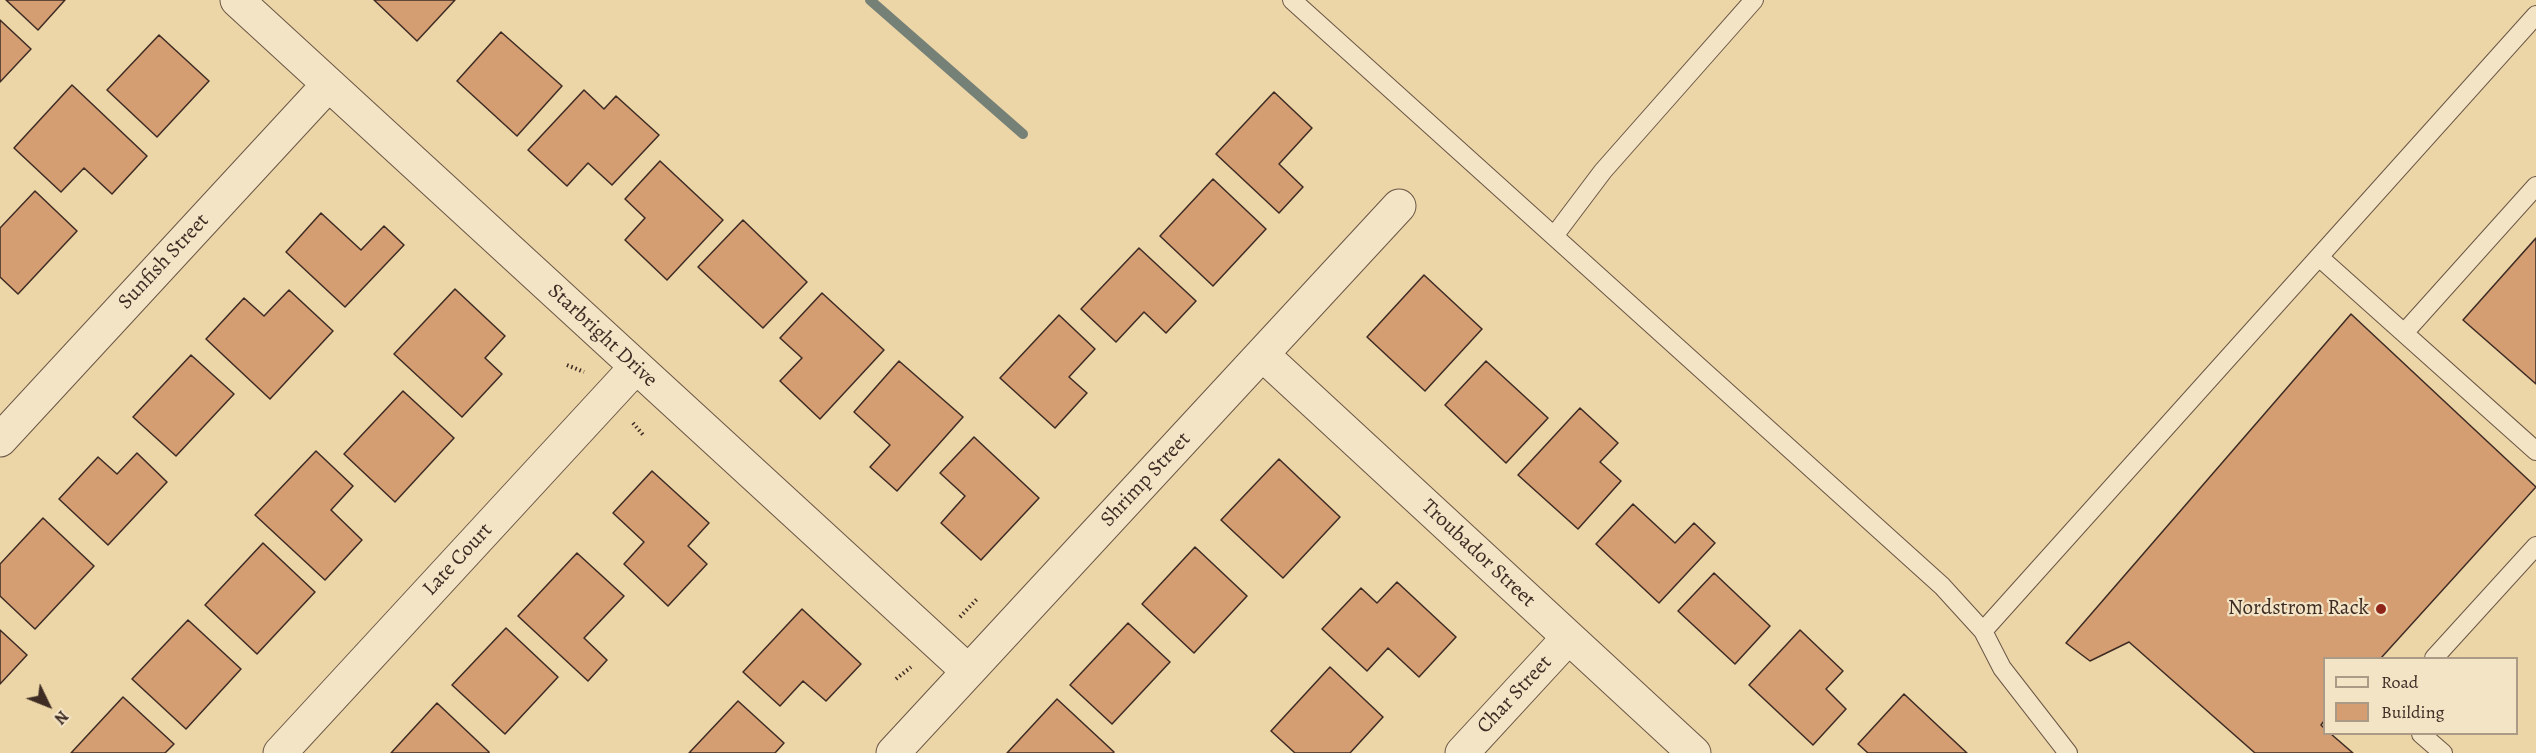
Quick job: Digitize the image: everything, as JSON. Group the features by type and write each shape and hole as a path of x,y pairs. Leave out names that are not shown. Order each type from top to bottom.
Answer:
{"street":[{"name":"Starbright Drive","path":"237,0 968,671"},
{"name":"Sunfish Street","path":"0,440 328,85"},
{"name":"Shrimp Street","path":"893,753 1399,207"},
{"name":"Troubador Street","path":"1263,355 1694,753"},
{"name":"Late Court","path":"280,753 636,367"},
{"name":"Char Street","path":"1462,753 1568,638"}],"lane":[{"path":"1292,0 1942,586 1983,631 2002,668 2068,753"},
{"path":"1554,236 1603,171 1754,0"},
{"path":"1983,631 2536,15"},
{"path":"2404,333 2536,186"},
{"path":"2319,257 2536,451"},
{"path":"2435,657 2536,546"},
{"path":"2422,735 2443,753"}],"building":[{"path":"6,0 65,0 38,30"},
{"path":"374,0 455,0 417,41"},
{"path":"0,20 31,49 0,82"},
{"path":"501,32 562,86 517,136 457,81"},
{"path":"159,35 209,81 157,137 107,90"},
{"path":"72,85 147,156 112,194 84,168 61,192 14,148"},
{"path":"584,90 604,109 616,96 659,135 612,185 588,163 567,186 528,150"},
{"path":"1274,92 1312,128 1279,164 1303,187 1279,213 1216,154"},
{"path":"660,161 723,220 667,280 625,240 645,218 625,199"},
{"path":"1213,179 1266,229 1213,286 1160,236"},
{"path":"35,191 77,231 18,294 0,277 0,228"},
{"path":"321,213 361,250 384,226 404,245 345,307 286,252"},
{"path":"743,220 807,282 763,328 698,267"},
{"path":"2536,238 2536,384 2463,320"},
{"path":"1139,248 1196,301 1166,333 1144,312 1116,342 1081,309"},
{"path":"1424,275 1482,329 1425,391 1367,337"},
{"path":"455,289 505,336 485,358 502,374 462,417 394,354"},
{"path":"289,290 333,331 270,399 206,339 244,298 264,316"},
{"path":"822,293 884,350 820,419 780,381 802,358 780,338"},
{"path":"2351,314 2536,487 2382,657 2323,657 2323,722 2321,725 2323,735 2332,735 2353,753 2255,753 2129,642 2090,661 2066,643"},
{"path":"1059,315 1095,349 1069,377 1087,393 1055,428 1000,378"},
{"path":"191,355 234,394 176,456 133,417"},
{"path":"899,361 963,417 897,491 870,467 890,445 854,412"},
{"path":"1486,361 1548,418 1506,463 1445,405"},
{"path":"403,391 454,438 395,502 344,454"},
{"path":"1580,408 1618,443 1600,462 1621,481 1578,529 1518,475"},
{"path":"974,437 1039,498 981,560 941,523 965,496 940,473"},
{"path":"316,451 353,486 331,510 362,540 325,580 255,515"},
{"path":"137,453 167,482 108,545 59,499 98,457 117,474"},
{"path":"1279,459 1340,517 1283,578 1221,520"},
{"path":"652,471 709,523 688,546 707,564 668,606 624,564 644,542 613,513"},
{"path":"1633,504 1675,543 1694,523 1715,543 1659,603 1596,544"},
{"path":"43,518 94,566 35,629 0,596 0,564"},
{"path":"263,543 315,592 257,654 205,605"},
{"path":"1195,547 1247,596 1194,653 1142,604"},
{"path":"577,553 624,596 584,638 607,660 588,681 518,616"},
{"path":"1714,573 1770,626 1735,664 1678,611"},
{"path":"1397,582 1456,637 1419,677 1388,648 1367,671 1322,629 1361,588 1377,603"},
{"path":"802,609 861,664 826,701 803,681 780,706 743,672"},
{"path":"188,620 241,669 186,729 132,679"},
{"path":"1128,623 1170,662 1112,724 1070,685"},
{"path":"506,628 558,677 505,734 452,685"},
{"path":"0,630 27,655 0,684"},
{"path":"1800,630 1843,671 1826,689 1846,709 1813,745 1749,685"},
{"path":"1330,667 1383,717 1350,753 1295,753 1271,731"},
{"path":"1904,694 1967,753 1868,753 1858,744"},
{"path":"123,697 174,744 165,753 71,753"},
{"path":"1057,699 1114,752 1007,753"},
{"path":"738,701 784,743 775,753 689,753"},
{"path":"437,703 489,752 489,753 391,753"}],"waterway":[{"path":"870,0 1023,134"}],"place":[{"name":"Nordstrom Rack","path":"2381,609"}]}
